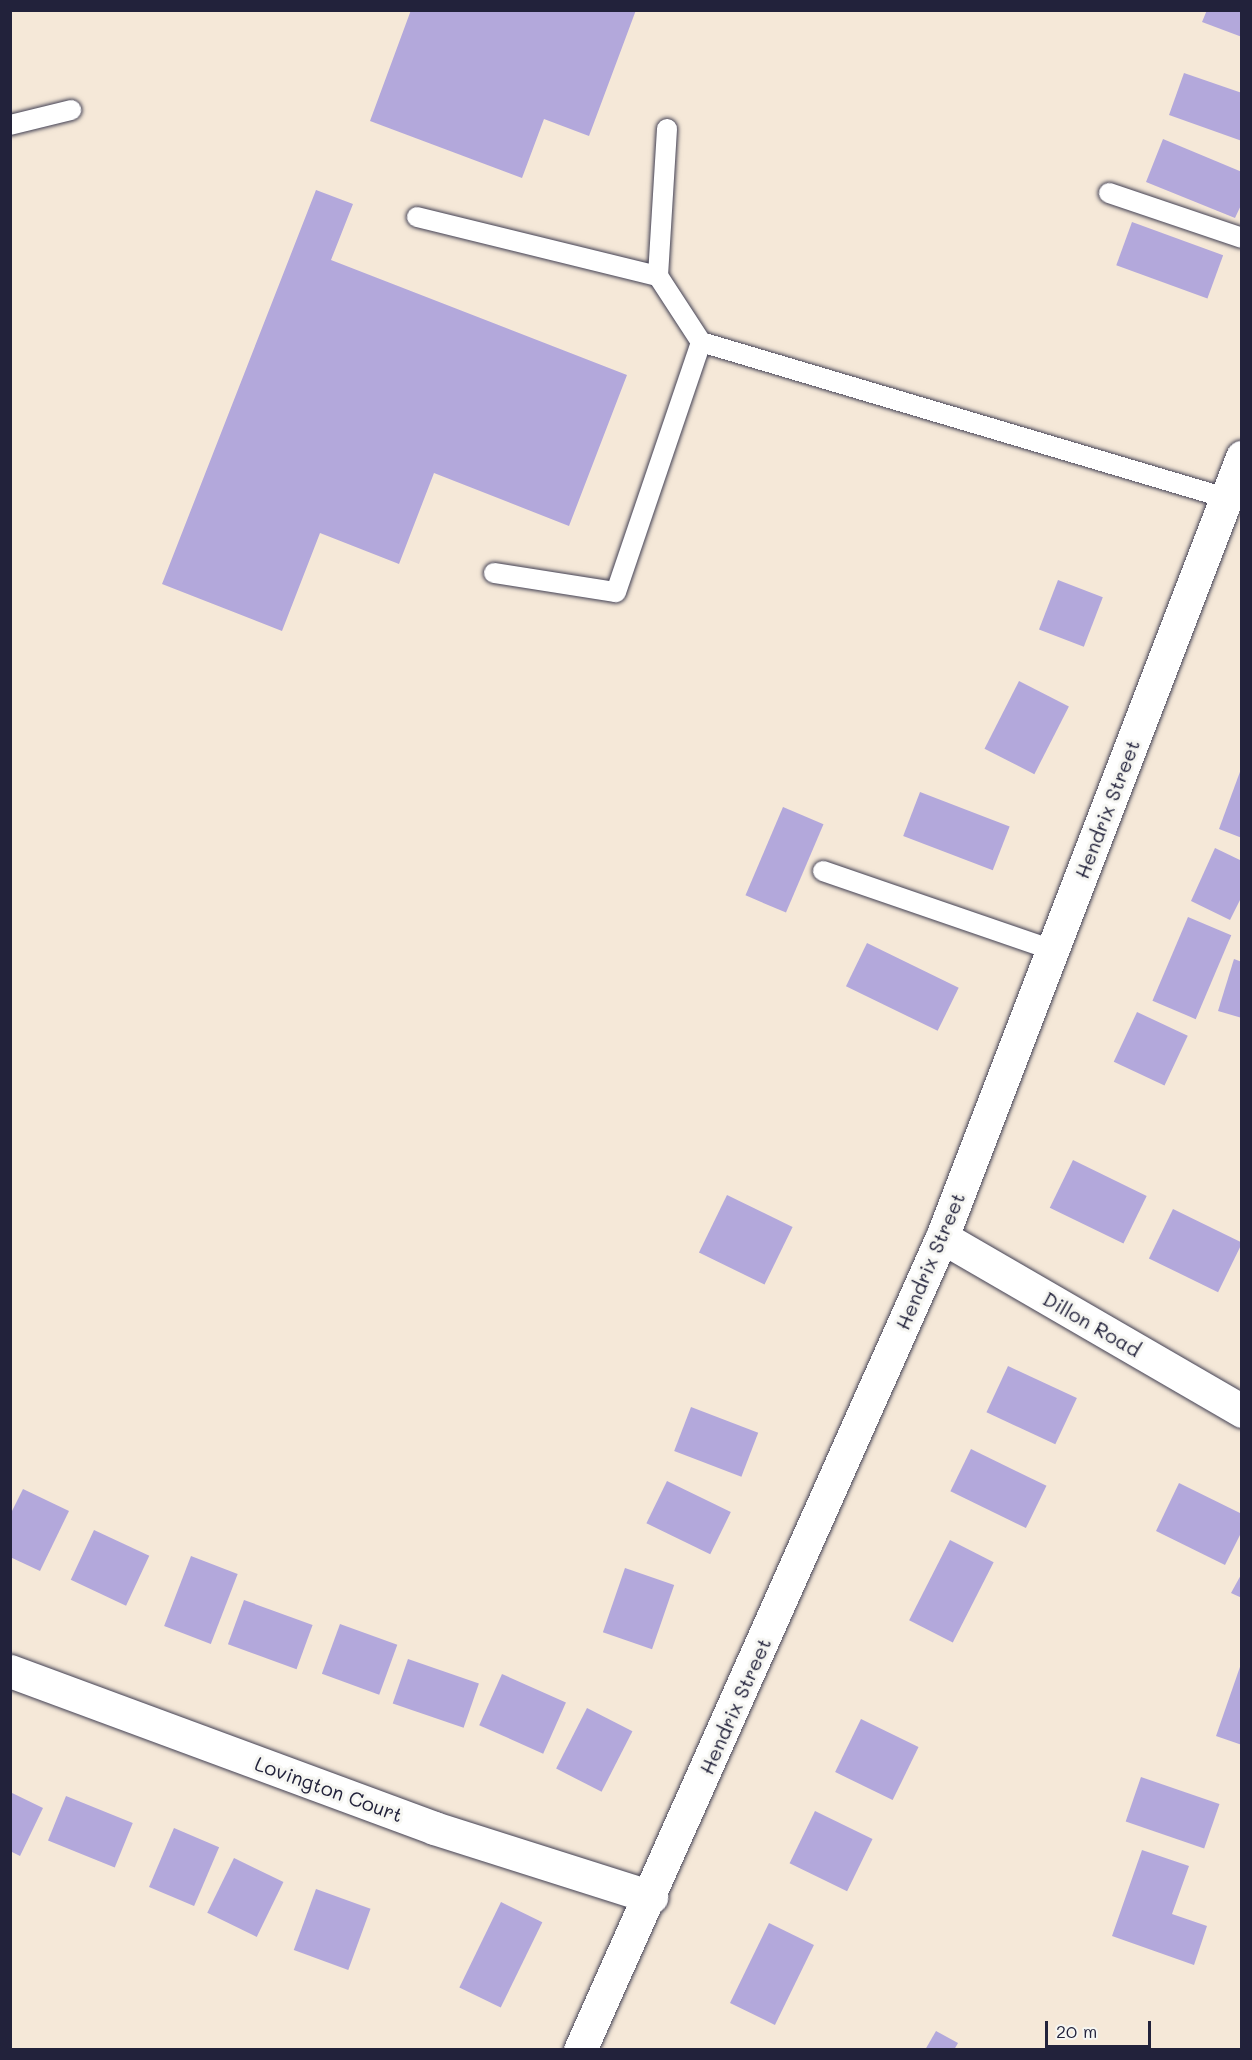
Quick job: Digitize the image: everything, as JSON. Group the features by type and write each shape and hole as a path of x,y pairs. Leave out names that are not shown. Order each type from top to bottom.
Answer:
{"street":[{"name":"Hendrix Street","path":"580,2049 651,1896 942,1237 1241,459"},
{"name":"Dillon Road","path":"942,1237 1242,1411"},
{"name":"Lovington Court","path":"10,1671 434,1828 651,1896"}],"lane":[{"path":"10,125 71,110"},
{"path":"667,129 658,276 701,342 1226,498"},
{"path":"1109,193 1242,238"},
{"path":"417,217 658,276"},
{"path":"494,573 616,592 701,342"},
{"path":"823,871 1052,950"}],"building":[{"path":"411,10 636,10 589,136 544,119 522,178 370,121"},
{"path":"1207,10 1242,10 1242,37 1202,22"},
{"path":"1184,73 1242,93 1242,141 1169,115"},
{"path":"1163,139 1242,172 1242,203 1235,218 1146,182"},
{"path":"316,190 353,204 331,260 627,375 569,526 434,473 399,564 320,533 282,631 162,584"},
{"path":"1132,222 1223,255 1207,298 1116,265"},
{"path":"1058,580 1103,597 1084,647 1039,629"},
{"path":"1019,681 1069,706 1034,774 984,749"},
{"path":"1242,769 1242,838 1219,829"},
{"path":"920,792 1010,826 993,870 903,836"},
{"path":"783,807 824,824 786,913 745,895"},
{"path":"1215,848 1242,861 1242,896 1230,920 1191,901"},
{"path":"1188,917 1231,935 1196,1019 1152,1001"},
{"path":"867,943 959,988 938,1031 846,986"},
{"path":"1234,959 1242,962 1242,1018 1218,1011"},
{"path":"1137,1012 1188,1036 1165,1086 1114,1062"},
{"path":"1073,1160 1147,1196 1123,1244 1050,1208"},
{"path":"727,1195 793,1227 765,1285 699,1253"},
{"path":"1173,1209 1242,1243 1218,1292 1149,1258"},
{"path":"1008,1366 1077,1398 1055,1444 986,1412"},
{"path":"691,1407 758,1433 741,1477 674,1451"},
{"path":"971,1449 1046,1486 1026,1528 950,1491"},
{"path":"667,1481 731,1512 710,1554 646,1523"},
{"path":"1179,1483 1242,1514 1242,1531 1225,1565 1156,1531"},
{"path":"23,1489 69,1511 40,1571 10,1557 10,1515"},
{"path":"94,1530 149,1556 126,1606 71,1580"},
{"path":"950,1540 994,1562 953,1642 909,1620"},
{"path":"191,1556 238,1574 211,1644 164,1626"},
{"path":"625,1568 674,1585 652,1649 603,1632"},
{"path":"1242,1573 1242,1598 1231,1593"},
{"path":"244,1600 313,1625 297,1669 228,1644"},
{"path":"340,1624 397,1645 379,1695 322,1674"},
{"path":"408,1659 479,1683 464,1728 393,1703"},
{"path":"1242,1664 1242,1745 1216,1736"},
{"path":"502,1674 566,1702 543,1754 479,1725"},
{"path":"587,1708 632,1731 602,1792 556,1769"},
{"path":"861,1719 919,1747 893,1800 835,1772"},
{"path":"1141,1777 1219,1804 1204,1848 1126,1821"},
{"path":"10,1792 43,1808 20,1856 10,1851"},
{"path":"66,1796 133,1823 115,1867 48,1841"},
{"path":"815,1811 873,1839 847,1891 790,1863"},
{"path":"174,1828 219,1847 194,1906 149,1887"},
{"path":"1142,1850 1189,1866 1172,1914 1207,1926 1194,1965 1112,1936"},
{"path":"234,1858 283,1882 257,1937 207,1913"},
{"path":"316,1889 371,1909 348,1970 294,1950"},
{"path":"501,1902 542,1922 501,2008 459,1987"},
{"path":"769,1923 814,1945 775,2025 730,2003"},
{"path":"936,2031 958,2043 954,2050 925,2050"}]}
